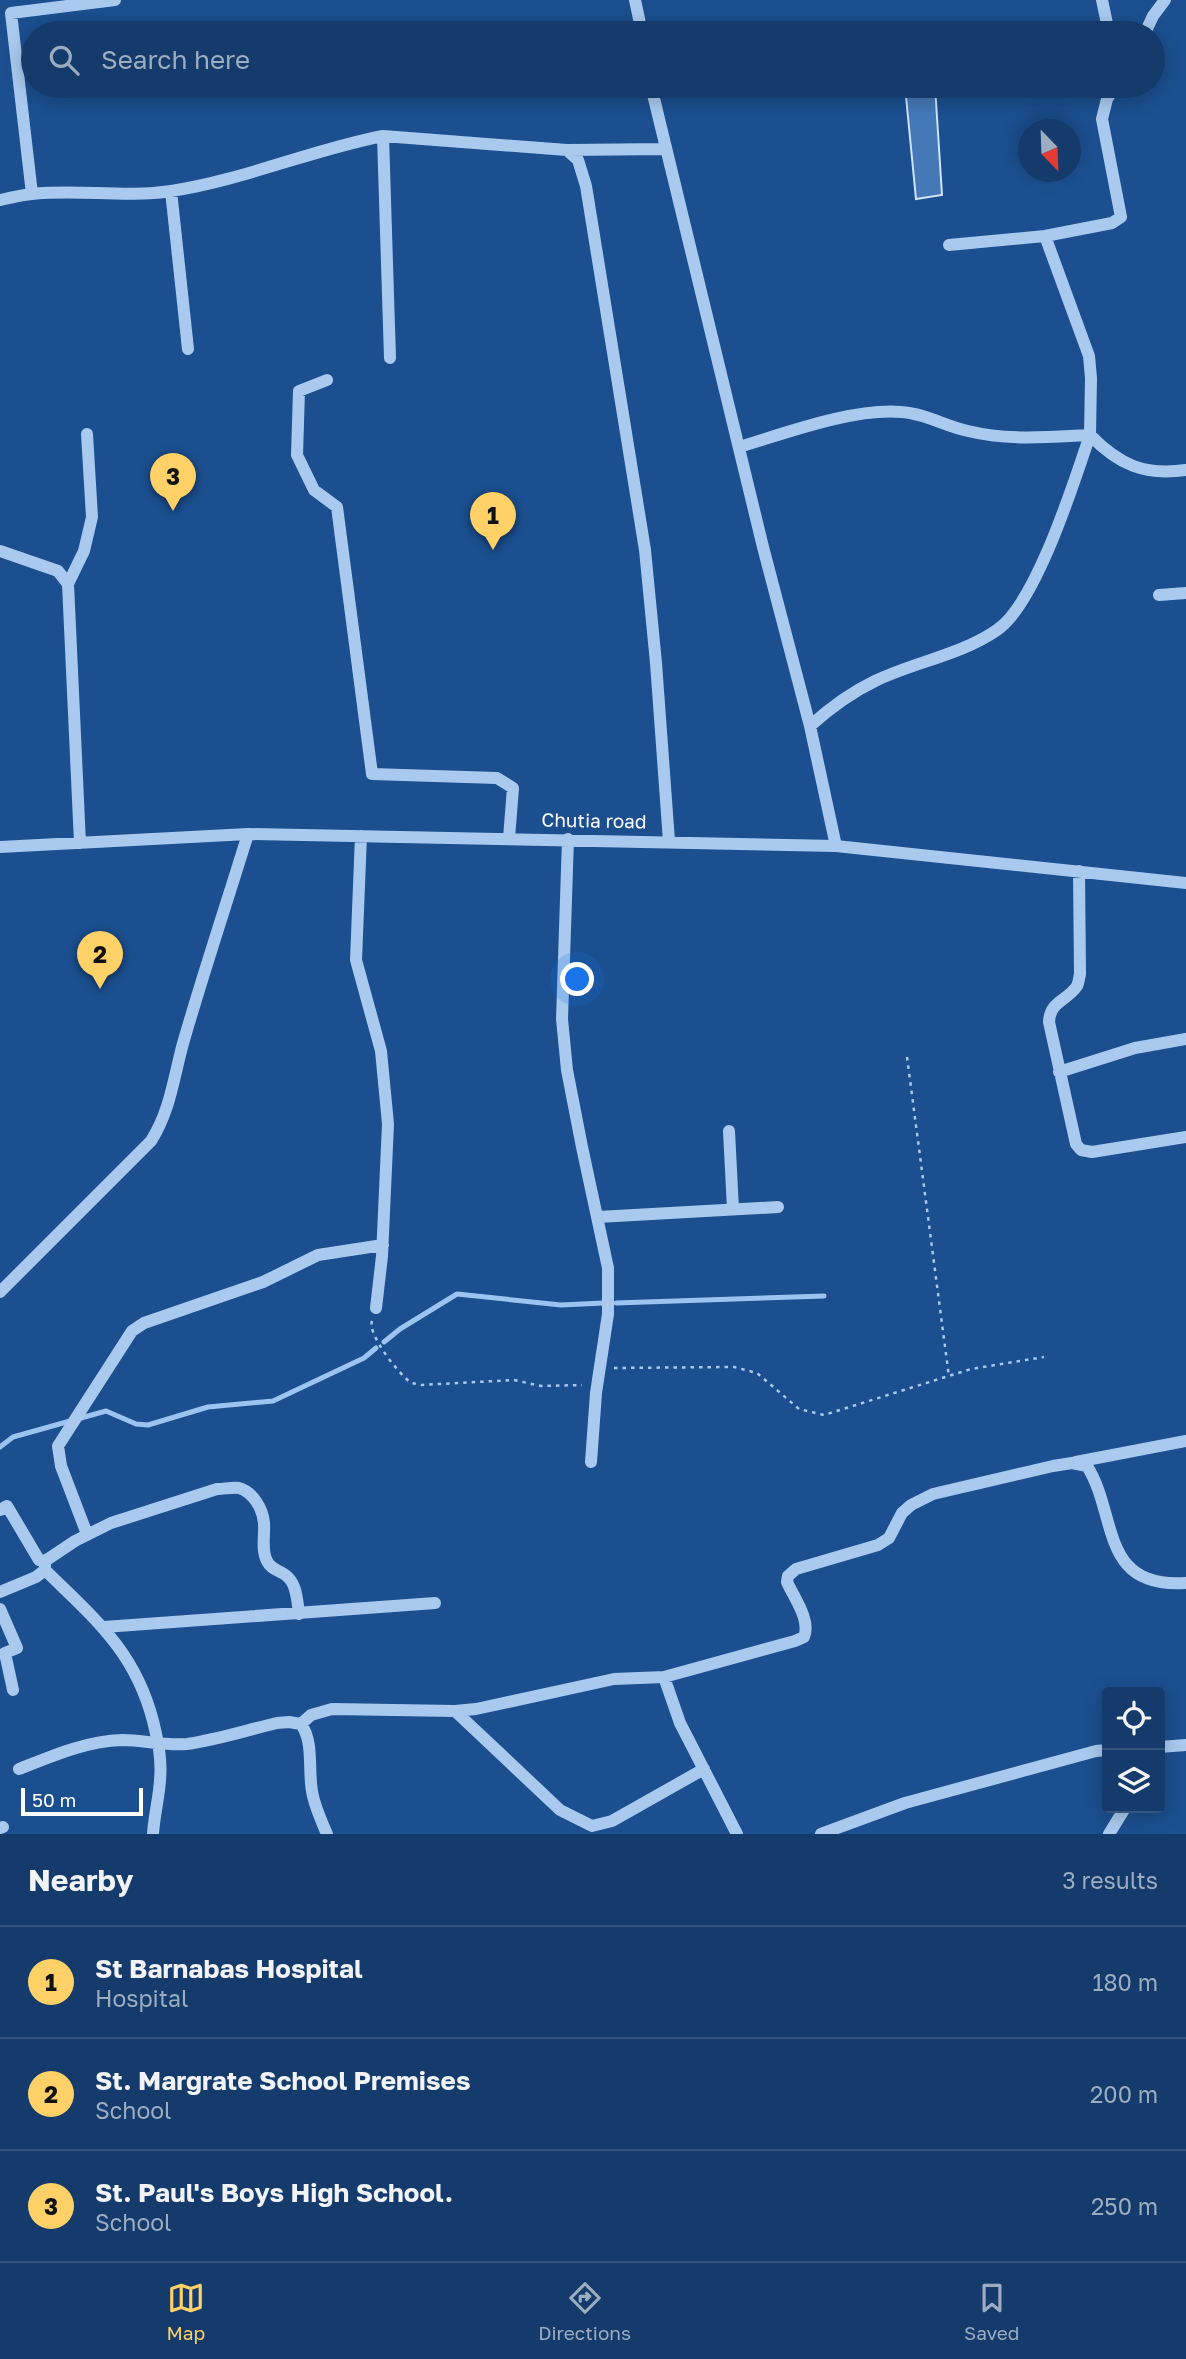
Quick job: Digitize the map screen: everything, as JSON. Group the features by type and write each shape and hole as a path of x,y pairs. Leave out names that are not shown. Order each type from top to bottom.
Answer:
{"street":[{"path":"32,194 10,13 115,0"},
{"path":"635,0 639,21"},
{"path":"1102,0 1106,21"},
{"path":"1151,21 1165,0"},
{"path":"654,98 810,726 836,846"},
{"path":"949,245 1045,236 1112,223 1121,217 1102,119 1108,98"},
{"path":"0,200 32,194 146,194 171,191 227,180 357,141 383,136 568,150 666,149"},
{"path":"383,136 390,358"},
{"path":"568,150 578,160 586,186 645,550 669,841"},
{"path":"171,191 188,349"},
{"path":"810,726 839,700 875,681 972,644 999,629 1018,608 1038,572 1090,435 1089,356 1045,236"},
{"path":"327,380 299,391 298,455 314,490 337,507 372,774 497,778 513,788 509,838"},
{"path":"739,447 836,420 889,411 920,415 966,431 988,435 1033,439 1090,435 1099,444 1136,467 1164,473 1186,470"},
{"path":"80,843 68,584 84,551 92,517 87,434"},
{"path":"0,551 58,571 68,584"},
{"path":"1159,595 1186,593"},
{"path":"0,1292 151,1141 162,1125 184,1041 248,834"},
{"name":"Chutia road","path":"0,847 248,834 836,846 1186,883"},
{"path":"361,836 356,960 381,1051 388,1124 383,1245 376,1308"},
{"path":"568,839 562,1019 567,1070 608,1268 608,1314 596,1392 590,1462"},
{"path":"1079,871 1080,974 1077,985 1055,1004 1049,1013 1074,1138 1081,1150 1092,1152 1186,1137"},
{"path":"1059,1072 1135,1048 1186,1040"},
{"path":"729,1131 733,1209"},
{"path":"598,1217 778,1207"},
{"path":"87,1534 58,1455 58,1446 132,1331 144,1323 262,1282 318,1255 383,1245"},
{"path":"19,1769 95,1743 124,1740 187,1744 276,1723 301,1724 311,1715 332,1709 476,1709 614,1679 664,1677 804,1637 805,1623 787,1582 788,1576 796,1569 878,1545 889,1538 902,1513 911,1505 933,1494 1186,1440"},
{"path":"1072,1463 1087,1466 1093,1476 1112,1542 1119,1556 1146,1577 1177,1584 1186,1583"},
{"path":"0,1592 36,1577 45,1565 87,1534 111,1523 217,1489 239,1488 250,1494 260,1506 264,1519 264,1554 268,1565 285,1574 294,1585 299,1614"},
{"path":"0,1510 7,1506 39,1560 104,1627 127,1657 141,1686 159,1744 160,1779 153,1834"},
{"path":"104,1627 435,1602"},
{"path":"0,1609 17,1648 5,1653 13,1690"},
{"path":"664,1677 680,1723 737,1834"},
{"path":"455,1711 560,1810 594,1830 704,1769"},
{"path":"301,1724 306,1731 308,1743 312,1792 327,1834"},
{"path":"1165,1746 1186,1745"},
{"path":"821,1834 837,1831 905,1803 1102,1750"},
{"path":"1110,1834 1122,1813"}],"path":[{"path":"907,1057 949,1377"},
{"path":"376,1308 370,1328 374,1340 410,1382 421,1385 514,1380 541,1386 598,1384"},
{"path":"600,1368 734,1367 757,1373 799,1409 824,1415 971,1369 1044,1357"}],"building":[{"path":"906,98 936,98 942,195 916,199"}],"waterway":[{"path":"384,1342 457,1294 561,1305 604,1303"},
{"path":"616,1303 824,1296"},
{"path":"0,1447 13,1437 106,1411 136,1424 148,1425 208,1407 273,1401 364,1358 376,1348"}],"place":[{"name":"St. Paul's Boys High School.","path":"173,511"},
{"name":"St Barnabas Hospital","path":"493,550"},
{"name":"St. Margrate School Premises","path":"100,989"}]}
